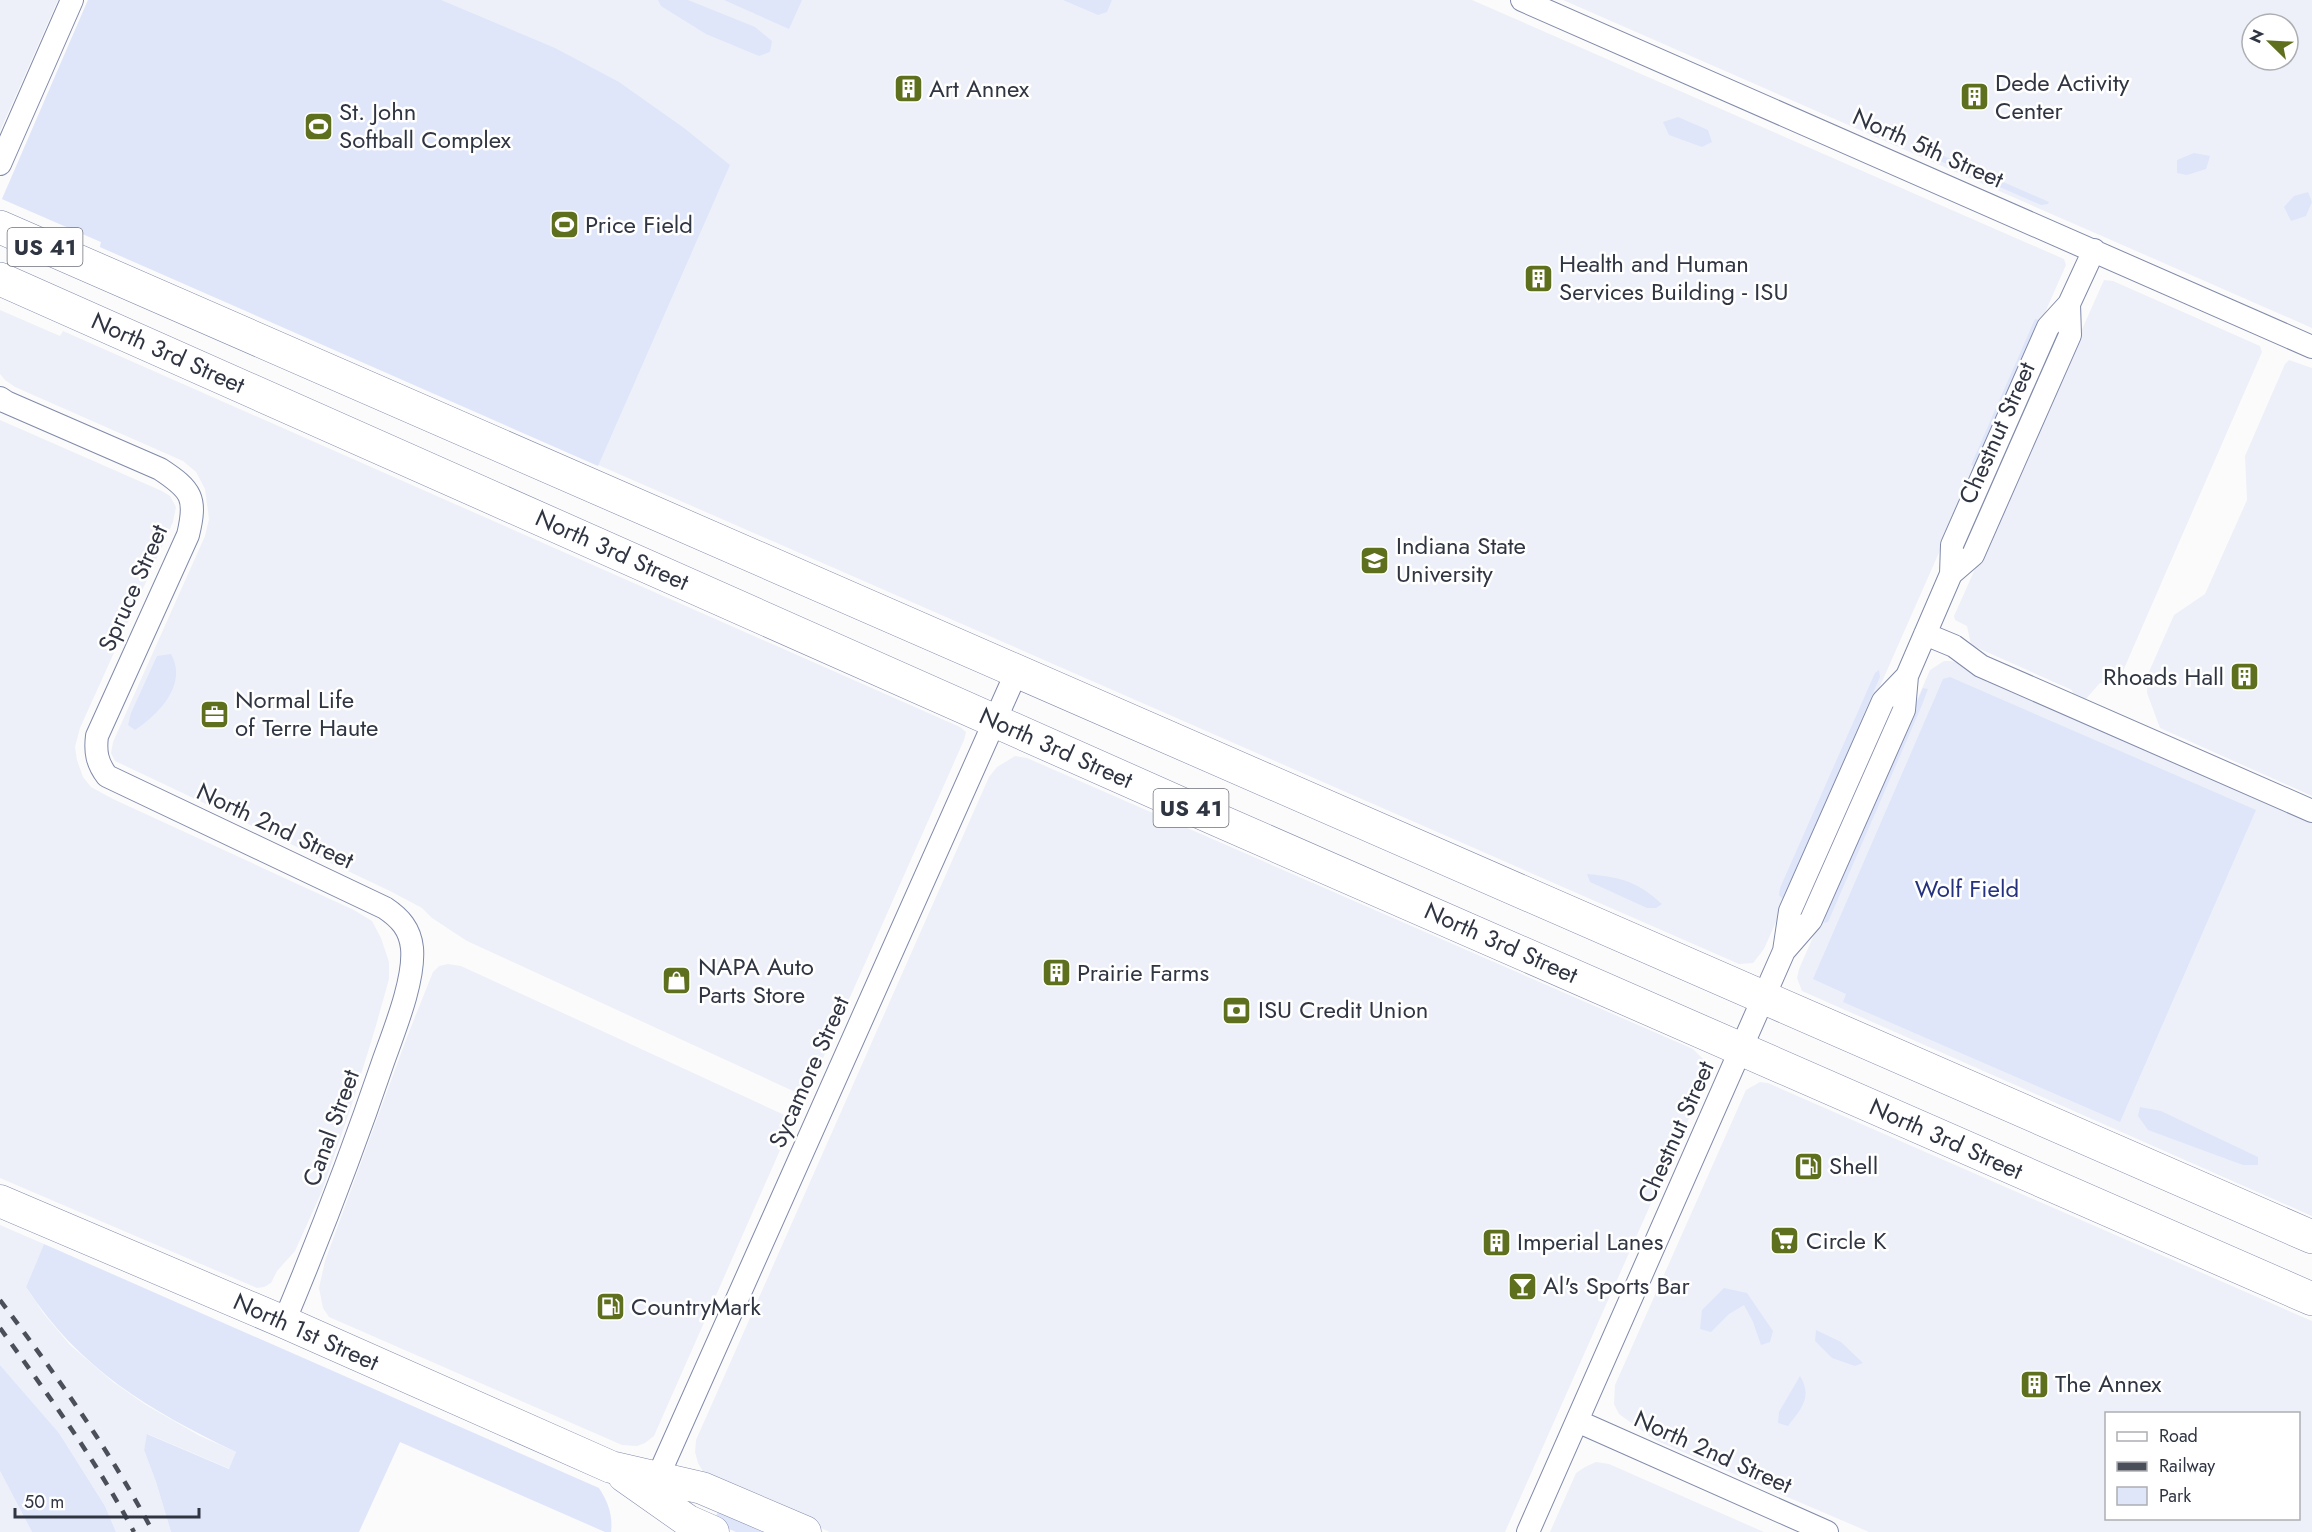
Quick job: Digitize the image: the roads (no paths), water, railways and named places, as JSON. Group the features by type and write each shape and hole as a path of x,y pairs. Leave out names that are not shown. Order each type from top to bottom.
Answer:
{"highway":[{"name":"North 3rd Street","path":"0,227 2312,1237"},
{"name":"North 3rd Street","path":"0,279 995,720 2312,1299"}],"main road":[{"name":"North 1st Street","path":"0,1201 284,1322 654,1486 702,1488 805,1532"},
{"name":"North 1st Street","path":"654,1486 688,1521 712,1532"}],"street":[{"path":"0,164 72,0"},
{"name":"North 5th Street","path":"1522,0 2312,347"},
{"name":"Chestnut Street","path":"1528,1532 1784,951 1790,911 1794,900 1883,701 1906,676 1951,574 1973,555 2070,334 2070,304 2094,250"},
{"name":"Spruce Street","path":"0,398 160,469 178,480 188,492 193,503 193,515 188,535 97,736 96,755 101,767"},
{"path":"1925,634 1954,646 1981,666 2312,811"},
{"name":"Sycamore Street","path":"654,1486 1017,671"},
{"name":"North 2nd Street","path":"101,767 107,776 122,785 385,908 399,917 408,931 412,946"},
{"name":"Canal Street","path":"284,1322 348,1164 387,1052 411,970 412,946"},
{"name":"North 2nd Street","path":"1577,1422 1827,1532"}],"railway":[{"path":"0,1300 81,1413 153,1532"},
{"path":"0,1328 88,1453 134,1532"}],"place":[{"name":"Art Annex","path":"908,89"},
{"name":"Dede Activity Center","path":"1974,97"},
{"name":"St. John Softball Complex","path":"318,126"},
{"name":"Price Field","path":"564,225"},
{"name":"Health and Human Services Building - ISU","path":"1538,278"},
{"name":"Indiana State University","path":"1375,560"},
{"name":"Rhoads Hall","path":"2245,677"},
{"name":"Normal Life of Terre Haute","path":"214,714"},
{"name":"Prairie Farms","path":"1056,973"},
{"name":"NAPA Auto Parts Store","path":"677,981"},
{"name":"ISU Credit Union","path":"1237,1010"},
{"name":"Shell","path":"1808,1166"},
{"name":"Circle K","path":"1785,1241"},
{"name":"Imperial Lanes","path":"1496,1242"},
{"name":"Al's Sports Bar","path":"1522,1286"},
{"name":"CountryMark","path":"610,1307"},
{"name":"The Annex","path":"2034,1384"}],"park label":[{"name":"Wolf Field","path":"1967,889"}]}
